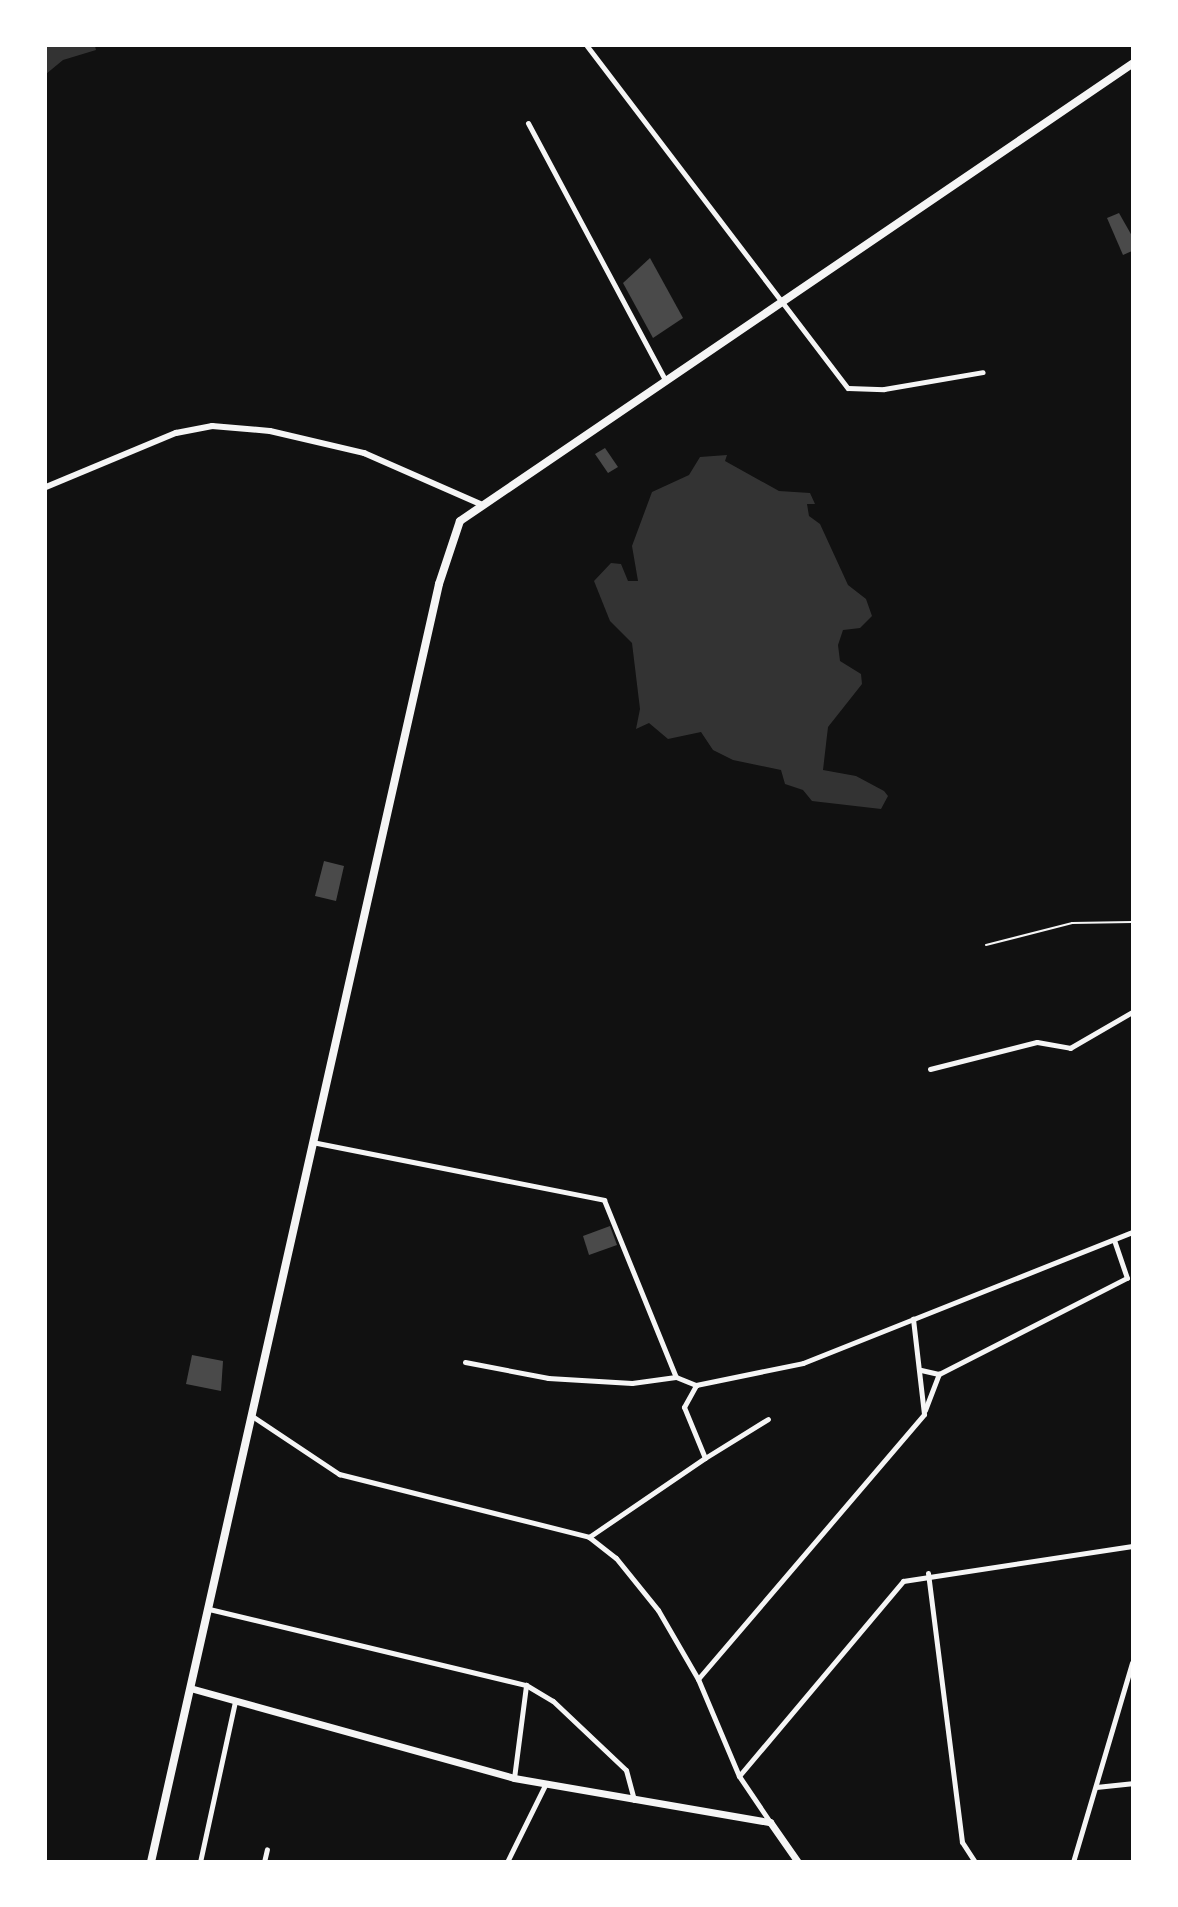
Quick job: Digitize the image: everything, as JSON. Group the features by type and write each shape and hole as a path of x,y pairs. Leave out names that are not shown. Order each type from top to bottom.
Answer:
{"highway":[{"path":"151,1861 448,547 460,521 480,504 1132,64"}],"main road":[{"path":"190,1688 514,1778 634,1801 770,1822 798,1861"}],"street":[{"path":"587,46 785,299 812,348 848,387 884,389 983,372"},
{"path":"528,124 664,380"},
{"path":"46,487 176,433 212,426 261,430 364,453 480,504"},
{"path":"930,1069 1037,1042 1070,1048 1132,1012"},
{"path":"312,1142 604,1200 676,1377"},
{"path":"465,1362 548,1378 632,1383 676,1377 696,1385 803,1363 1132,1232"},
{"path":"921,1370 939,1374 1130,1276 1114,1240"},
{"path":"913,1319 924,1414"},
{"path":"698,1679 924,1414 939,1374"},
{"path":"696,1385 684,1407 705,1458"},
{"path":"252,1416 338,1474 589,1537 616,1558 658,1610 698,1679 739,1776 770,1822"},
{"path":"589,1537 705,1458 768,1419"},
{"path":"739,1776 903,1581 928,1573 1132,1546"},
{"path":"928,1573 962,1842 975,1861"},
{"path":"209,1609 526,1685 553,1701 626,1770 634,1801"},
{"path":"1073,1861 1132,1663"},
{"path":"514,1778 526,1685"},
{"path":"200,1861 235,1701"},
{"path":"1096,1787 1132,1783"},
{"path":"507,1861 545,1785"},
{"path":"264,1861 267,1849"}],"path":[{"path":"986,945 1072,923 1132,922"}],"shaded area":[{"path":"46,46 95,46 96,50 63,60 46,74"},
{"path":"727,455 725,461 779,491 810,493 815,504 807,504 809,516 820,524 848,585 866,599 872,616 860,628 843,630 838,645 840,661 861,674 862,684 828,727 823,770 856,776 884,791 888,796 881,809 812,801 803,790 785,784 781,770 733,760 713,750 701,732 668,739 649,723 636,729 640,709 632,643 610,621 594,581 611,563 621,564 628,581 638,581 632,546 652,492 689,475 700,457"}],"building":[{"path":"1119,213 1132,236 1132,251 1123,255 1107,218"},
{"path":"650,258 683,318 653,338 623,283"},
{"path":"605,448 618,467 608,473 595,454"},
{"path":"324,861 344,866 336,901 315,896"},
{"path":"610,1226 617,1245 589,1255 583,1236"},
{"path":"192,1355 223,1361 221,1391 186,1384"}]}
